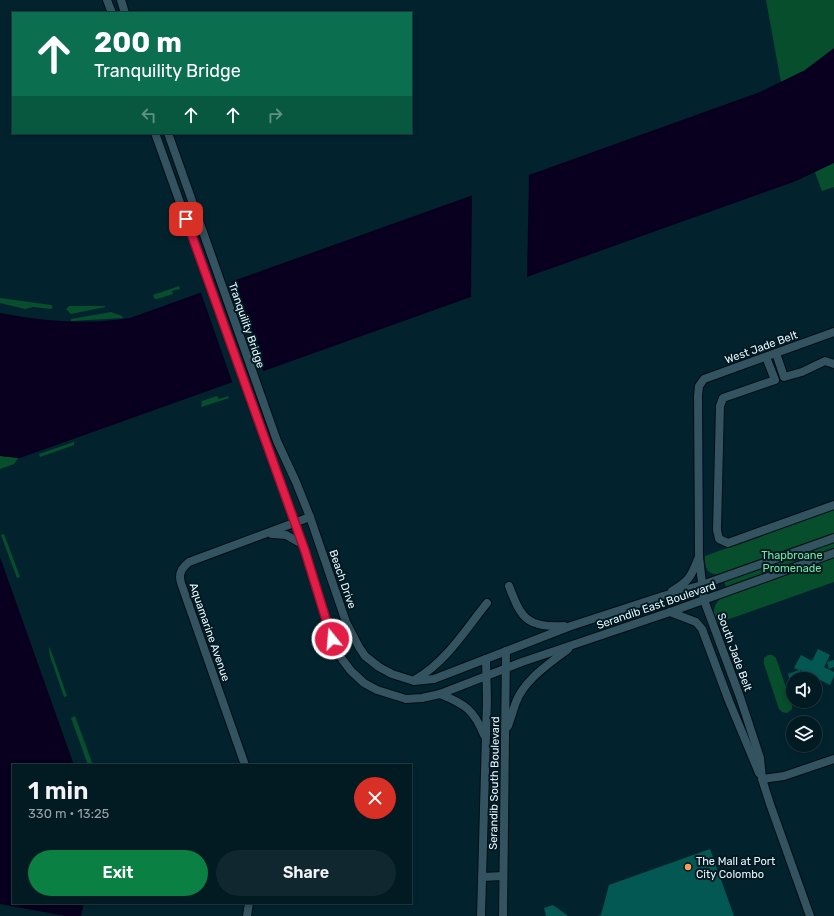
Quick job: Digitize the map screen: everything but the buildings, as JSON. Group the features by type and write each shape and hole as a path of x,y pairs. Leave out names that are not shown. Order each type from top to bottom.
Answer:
{"street":[{"path":"107,0 112,12"},
{"path":"121,0 125,12"},
{"name":"Tranquility Bridge","path":"155,134 295,524"},
{"name":"Tranquility Bridge","path":"168,134 257,384"},
{"name":"West Jade Belt","path":"699,386 704,379 834,332"},
{"path":"776,353 784,377 802,372 825,361 834,364"},
{"path":"766,356 775,380 724,398 720,406 717,530 719,539 728,543 834,505"},
{"name":"Beach Drive","path":"257,384 282,452 310,517 346,622 359,648 365,656 379,667 392,674 414,681 434,678 486,659"},
{"name":"South Jade Belt","path":"699,386 699,557 704,600 740,698 760,758 762,779 810,916"},
{"name":"Aquamarine Avenue","path":"245,764 181,583 181,569 190,562 295,524 310,517"},
{"path":"295,524 332,639 342,659 351,671 364,683 377,690 406,699 422,698 440,694 486,676"},
{"path":"266,534 286,534 302,544"},
{"name":"Serandib East Boulevard","path":"486,659 571,626 702,585 834,538"},
{"name":"Serandib East Boulevard","path":"486,676 834,553"},
{"path":"663,596 686,582 693,574 699,557"},
{"path":"509,586 521,614 529,621 548,627 571,626"},
{"path":"414,681 434,667 487,603"},
{"path":"670,612 696,622 702,629 729,702 762,779 784,776 834,759"},
{"path":"506,734 516,701 529,682 541,669 574,645"},
{"name":"Serandib South Boulevard","path":"503,916 506,651"},
{"name":"Serandib South Boulevard","path":"481,916 486,740 486,659"},
{"path":"440,694 463,704 474,714 486,740"},
{"path":"482,877 503,876"},
{"path":"247,916 249,904"}],"green space":[{"path":"766,0 834,0 834,187 822,191 781,82"},
{"path":"179,286 180,289 172,291 173,294 157,299 155,299 153,295"},
{"path":"0,298 51,305 53,307 51,309 33,307 25,309 0,303"},
{"path":"69,306 105,307 71,314 66,309"},
{"path":"111,312 122,316 123,318 71,321 71,319"},
{"path":"217,396 219,399 228,396 229,398 201,407 202,401"},
{"path":"74,442 74,445 40,457 39,454"},
{"path":"0,456 18,458 14,464 0,469"},
{"name":"Thapbroane Promenade","path":"834,510 834,582 715,624 715,606 720,599 728,593 722,575 713,574 706,568 705,556"},
{"path":"4,534 20,577 17,578 1,535"},
{"path":"49,647 67,696 64,697 50,656"},
{"path":"768,655 772,655 776,658 786,687 786,708 792,708 787,713 782,712 779,709 764,664 764,658"},
{"path":"75,716 93,764 88,764 71,718"}],"shaded area":[{"path":"834,48 834,163 796,181 20,458 0,456 0,313 48,320 81,322 130,318 760,92 805,70"},
{"path":"0,557 74,764 12,764 12,904 84,904 81,916 65,916 0,904"}],"pier":[{"path":"529,173 527,279 471,299 472,193"},
{"path":"231,280 264,373 233,384 200,290"}],"place":[{"name":"The Mall at Port City Colombo","path":"688,867"}],"route":[{"path":"186,219 305,551 332,639"}]}
